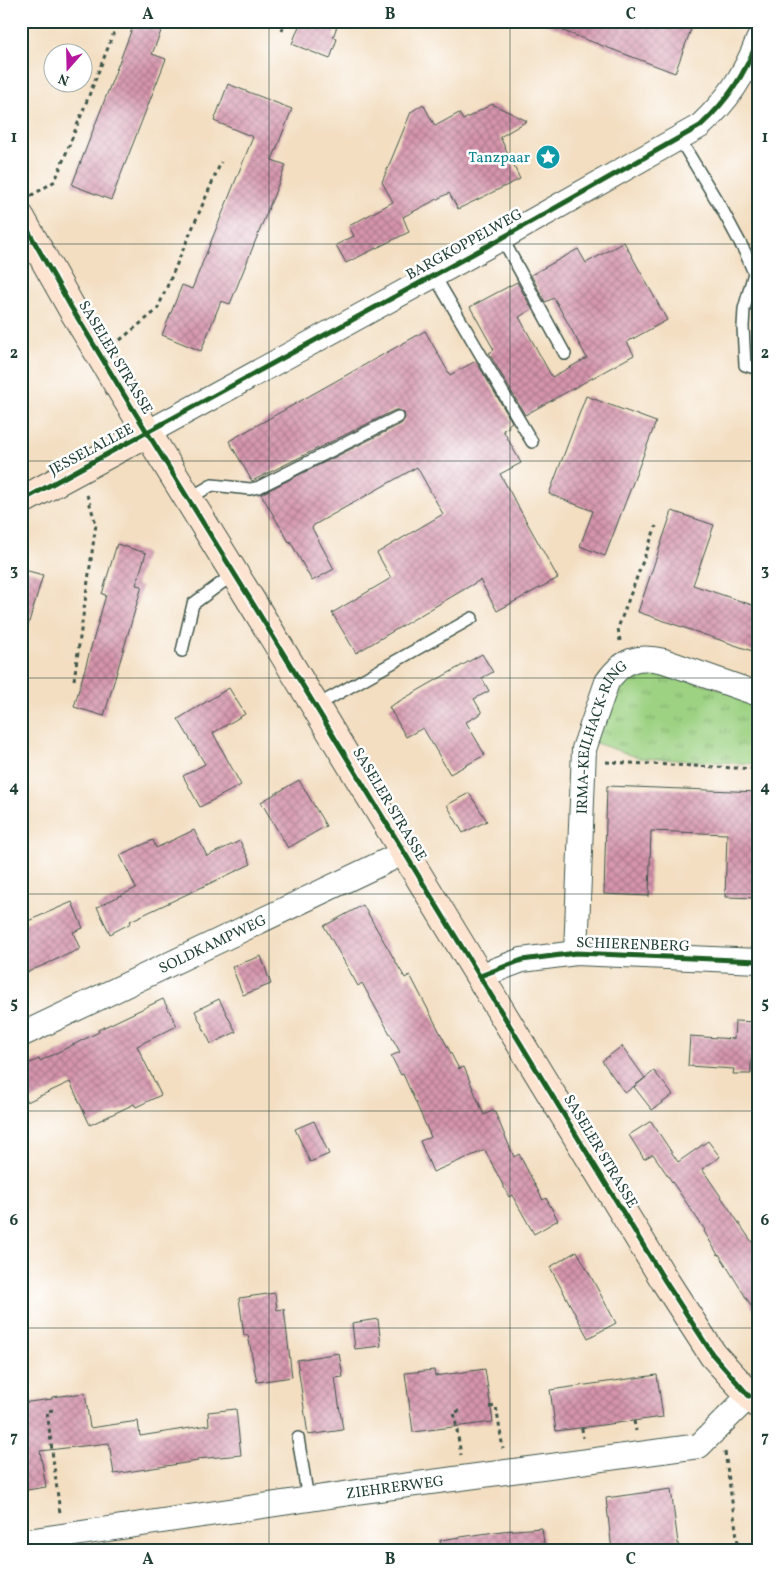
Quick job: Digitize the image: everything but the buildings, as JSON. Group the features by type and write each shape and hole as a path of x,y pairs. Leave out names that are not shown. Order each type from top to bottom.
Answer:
{"street":[{"name":"BARGKOPPELWEG","path":"147,433 502,238 700,126 718,110 736,86 758,40"},
{"name":"SASELER STRASSE","path":"26,207 71,307 147,433 235,573 665,1281 713,1355 754,1400"},
{"name":"JESSELALLEE","path":"21,502 147,433"},
{"name":"IRMA-KEILHACK-RING","path":"576,953 584,749 607,682 625,663 639,658 654,658 758,694"},
{"name":"SOLDKAMPWEG","path":"21,1035 405,852"},
{"name":"SCHIERENBERG","path":"480,976 522,960 576,953 758,961"},
{"name":"ZIEHRERWEG","path":"21,1542 308,1499 699,1446 721,1424 754,1400"}],"lane":[{"path":"679,138 756,268 744,309 743,327 745,365 758,369"},
{"path":"502,238 565,354"},
{"path":"434,275 532,442"},
{"path":"188,499 212,485 237,486 250,489 259,487 398,417"},
{"path":"182,651 193,604 235,573"},
{"path":"316,706 472,618"},
{"path":"298,1438 308,1499"}],"path":[{"path":"282,30 285,21"},
{"path":"26,207 55,181 115,30"},
{"path":"120,340 157,310 221,162"},
{"path":"74,680 96,524 87,495"},
{"path":"625,663 618,628 656,526"},
{"path":"584,761 758,769"},
{"path":"490,1407 496,1406 506,1472"},
{"path":"53,1410 47,1410 62,1536"},
{"path":"460,1411 454,1412 464,1478"},
{"path":"721,1424 739,1551"},
{"path":"49,1425 55,1425"},
{"path":"50,1438 56,1438"}],"green space":[{"path":"646,666 758,701 758,764 640,758 593,742 622,677"}],"cycle path":[{"path":"21,501 502,238 700,126 719,107 734,87 747,65 758,40"},
{"path":"21,218 71,307 126,398 665,1281 713,1355 749,1396"},
{"path":"480,976 522,960 576,953 758,961"}],"place":[{"name":"Tanzpaar","path":"548,157"}]}
